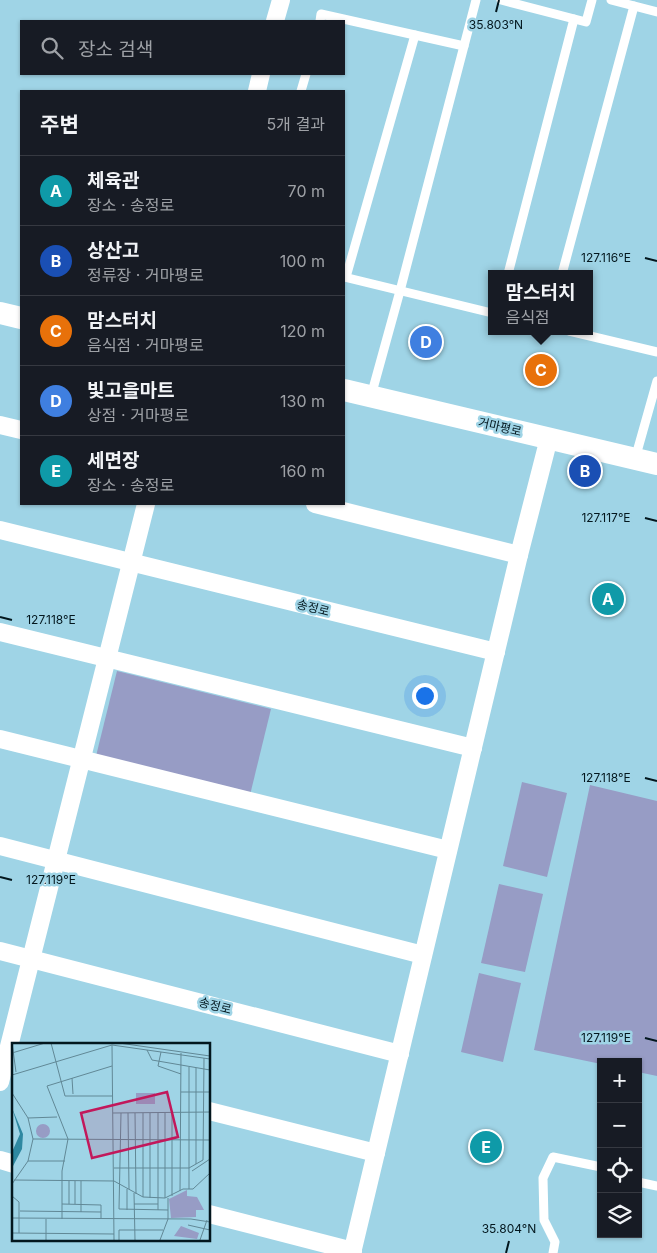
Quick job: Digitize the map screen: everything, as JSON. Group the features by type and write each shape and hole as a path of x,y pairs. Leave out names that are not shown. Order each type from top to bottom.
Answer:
{"street":[{"path":"275,20 281,0"},
{"path":"257,90 261,75"},
{"path":"0,313 20,318"},
{"name":"거마평로","path":"345,390 657,464"},
{"path":"0,425 20,430"},
{"path":"210,1214 352,1252 519,555 549,438"},
{"path":"0,1082 146,505"},
{"path":"319,505 519,555"},
{"name":"송정로","path":"0,530 496,652"},
{"path":"0,632 473,748"},
{"path":"0,739 448,850"},
{"path":"0,846 423,956"},
{"name":"송정로","path":"0,951 400,1054"},
{"path":"210,1111 376,1153"}],"lane":[{"path":"371,397 476,0"},
{"path":"501,0 518,2 586,22 592,0"},
{"path":"612,0 656,9"},
{"path":"563,270 634,6"},
{"path":"320,20 322,14 464,46"},
{"path":"509,270 574,19"},
{"path":"415,35 345,277 488,312"},
{"path":"301,90 306,75"},
{"path":"586,335 657,352"},
{"path":"635,459 657,381"},
{"path":"553,1253 555,1242 544,1220 543,1178 553,1157 597,1166"},
{"path":"642,1183 657,1186"}],"shaded area":[{"path":"117,671 271,709 250,795 96,756"},
{"path":"522,782 567,793 547,877 503,866"},
{"path":"590,785 657,801 657,1076 642,1073 642,1058 597,1058 597,1063 534,1050"},
{"path":"499,884 543,894 525,972 481,963"},
{"path":"479,973 521,983 503,1062 461,1052"}],"place":[{"name":"빛고을마트","path":"426,342"},
{"name":"맘스터치","path":"541,370"},
{"name":"상산고","path":"585,471"},
{"name":"체육관","path":"608,599"},
{"name":"세면장","path":"486,1147"}]}
